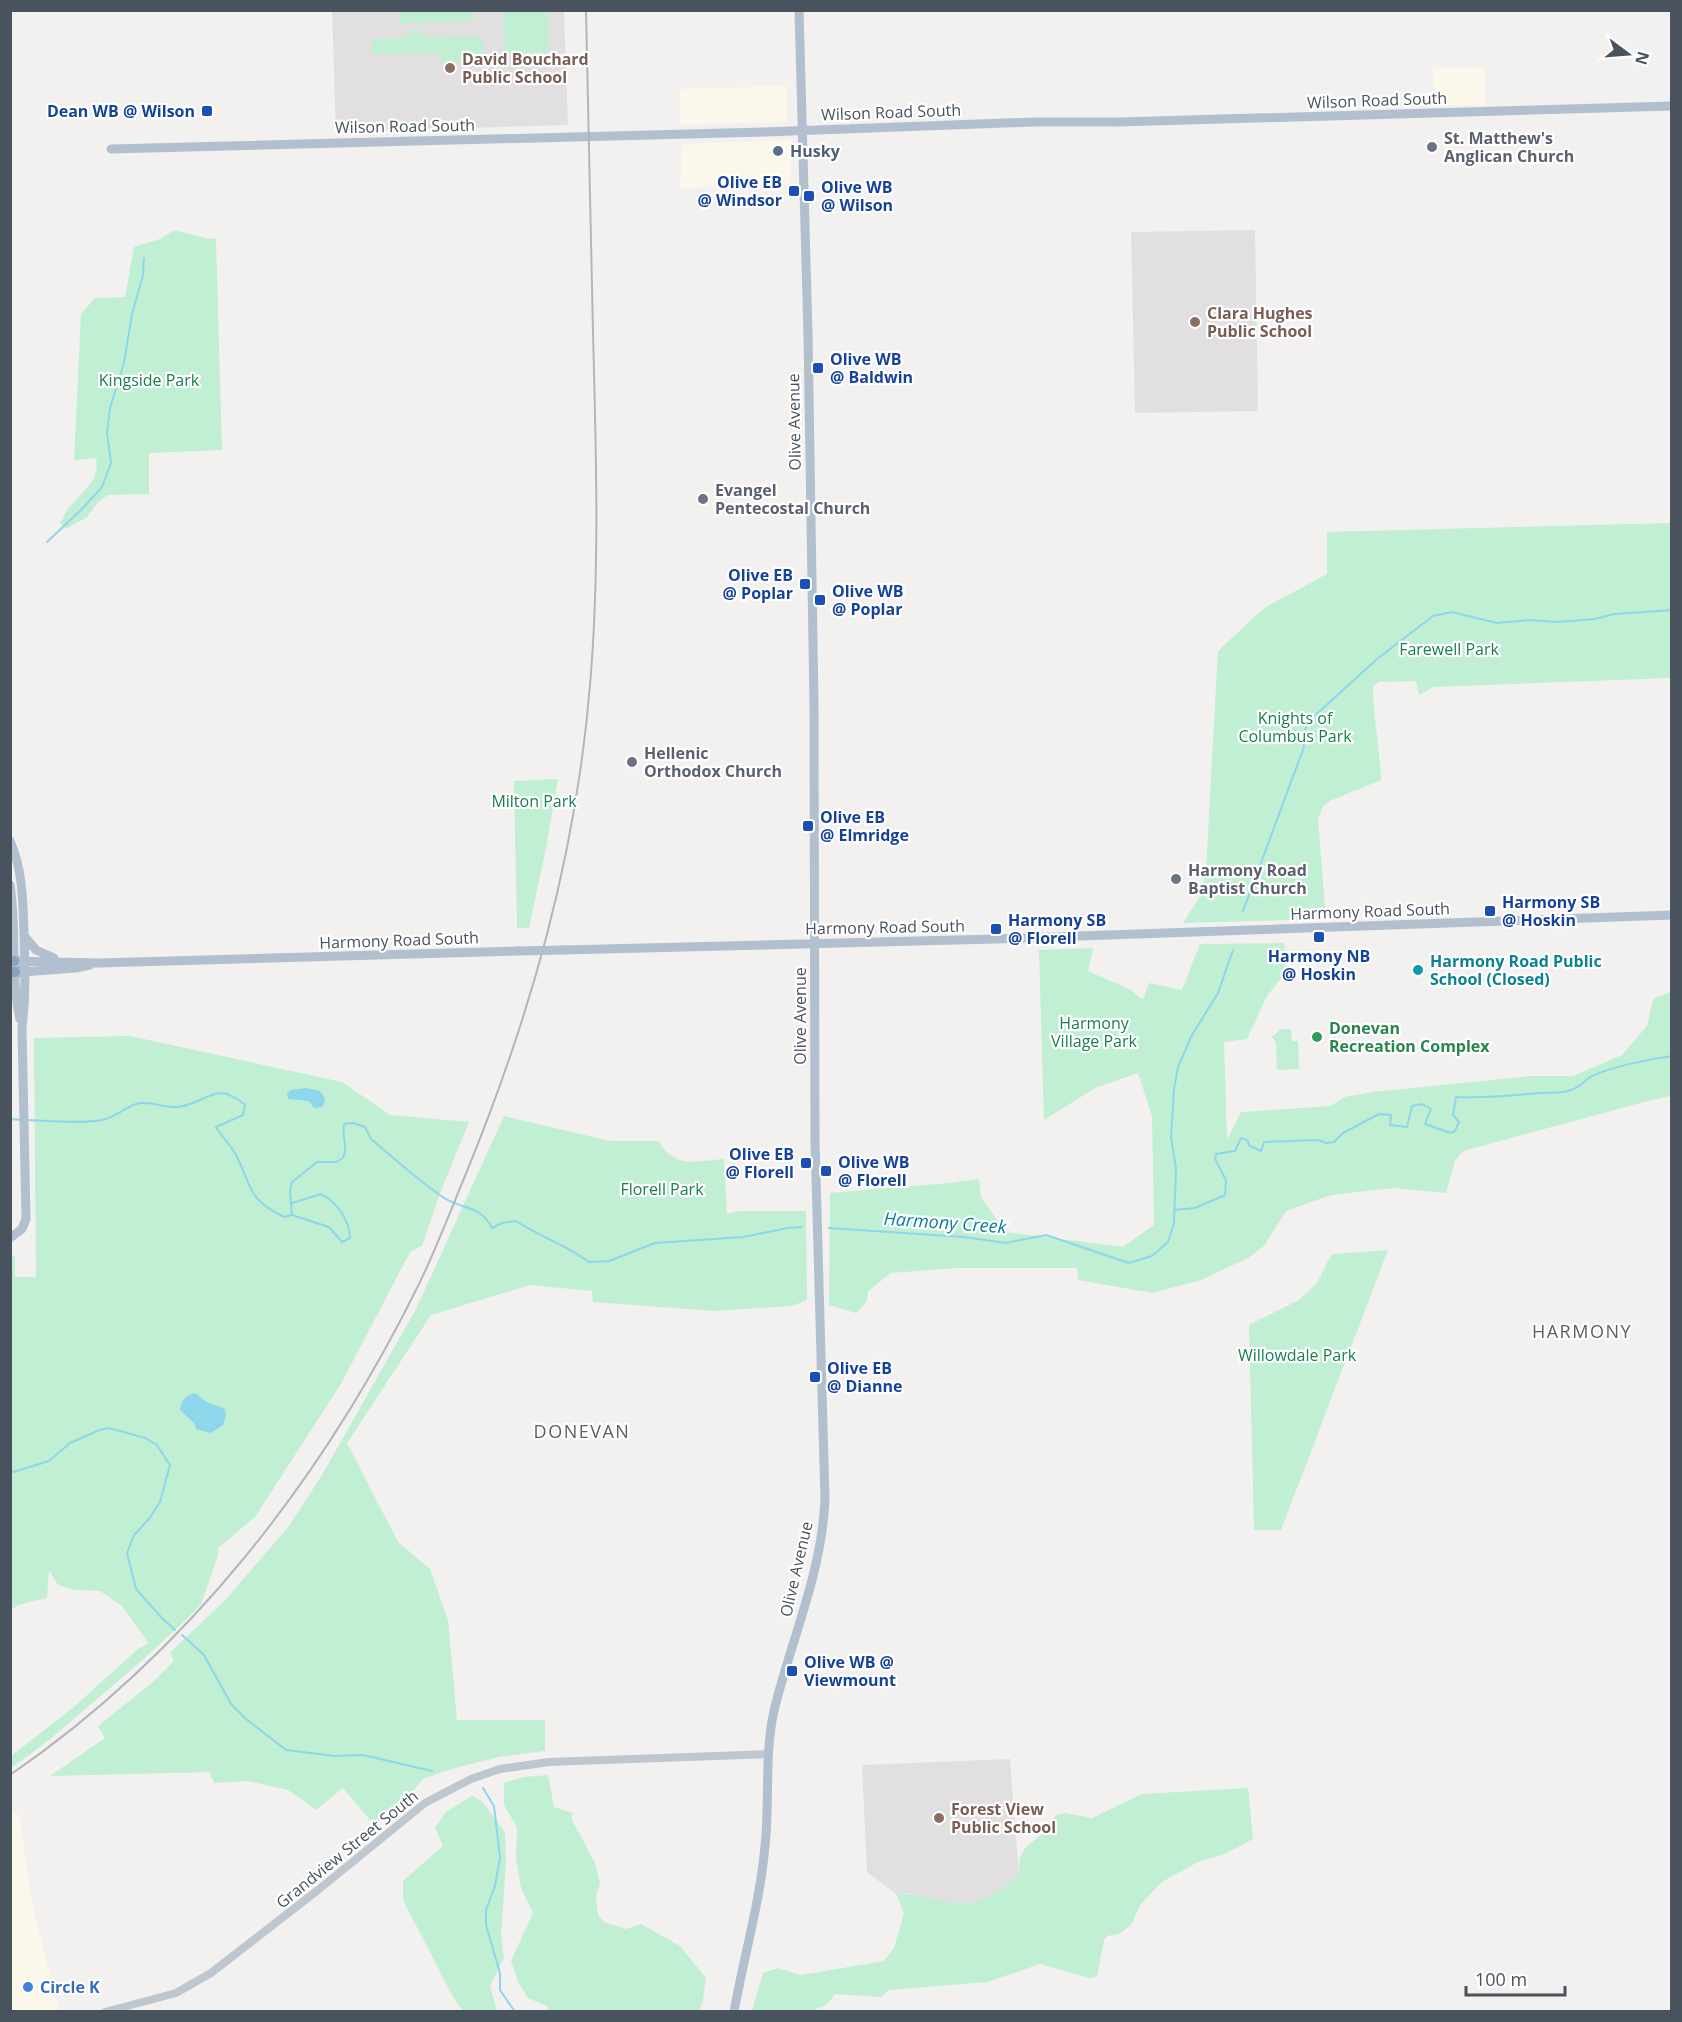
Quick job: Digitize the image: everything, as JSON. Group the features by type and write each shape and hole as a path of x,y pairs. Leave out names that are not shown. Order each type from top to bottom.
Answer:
{"main road":[{"name":"Olive Avenue","path":"735,2012 764,1860 768,1822 769,1754 774,1711 814,1574 824,1512 815,1141 813,616 799,10"},
{"name":"Wilson Road South","path":"111,149 1671,106"},
{"path":"10,841 20,878 24,934 17,967 15,998 22,1028 26,1219 22,1229 10,1238"},
{"path":"10,885 17,967"},
{"name":"Harmony Road South","path":"17,967 65,961 98,963 1133,935 1671,915"},
{"path":"24,934 29,943 38,951 65,961"},
{"name":"Harmony Road South","path":"17,967 76,968 98,963"}],"street":[{"name":"Grandview Street South","path":"105,2012 176,1994 211,1973 425,1803 471,1779 500,1769 549,1762 769,1754"}],"shaded area":[{"name":"David Bouchard Public School","path":"332,11 564,11 568,125 336,132"},
{"path":"1433,67 1485,67 1485,105 1433,105"},
{"path":"787,86 787,122 680,124 680,89"},
{"path":"792,140 790,185 680,188 682,144"},
{"name":"Clara Hughes Public School","path":"1255,230 1258,411 1135,413 1131,232"},
{"name":"Forest View Public School","path":"1010,1759 1019,1876 992,1896 970,1904 956,1904 906,1893 896,1894 867,1872 862,1765"},
{"path":"10,1809 19,1815 33,1909 59,2011 11,2011"}],"green space":[{"path":"398,11 474,11 474,21 399,23"},
{"path":"503,11 548,11 549,52 504,53"},
{"path":"414,29 422,31 426,38 476,36 484,43 485,62 441,63 440,53 373,54 372,39 405,38 408,32"},
{"name":"Kingside Park","path":"175,230 216,239 222,450 149,453 149,494 108,495 99,501 87,517 66,529 60,523 69,507 91,483 97,465 96,458 74,460 81,314 95,298 125,297 134,247 160,239"},
{"name":"Knights of Columbus Park","path":"1671,523 1671,678 1433,687 1419,695 1416,681 1379,682 1373,686 1381,780 1332,800 1323,806 1318,819 1326,919 1183,923 1201,895 1206,869 1218,651 1264,608 1327,574 1327,532"},
{"name":"Milton Park","path":"558,779 529,928 517,928 514,781"},
{"name":"Harmony Village Park","path":"1284,943 1286,968 1267,996 1247,1039 1224,1042 1227,1140 1241,1112 1331,1106 1344,1097 1373,1092 1530,1076 1573,1076 1622,1055 1647,1026 1653,999 1671,992 1671,1096 1463,1151 1455,1161 1446,1193 1393,1188 1331,1195 1286,1211 1264,1246 1248,1258 1201,1280 1152,1293 1078,1280 1077,1268 956,1268 891,1273 868,1291 867,1301 856,1313 829,1305 830,1193 979,1179 981,1197 1006,1232 1123,1247 1154,1225 1152,1116 1138,1073 1095,1088 1044,1120 1039,950 1093,948 1088,971 1131,990 1143,1000 1149,983 1182,990 1200,944"},
{"path":"1281,1029 1291,1029 1292,1041 1298,1041 1299,1069 1277,1070 1276,1043 1272,1037"},
{"path":"130,1036 342,1082 390,1115 469,1122 422,1246 410,1252 342,1382 255,1517 218,1548 218,1556 201,1604 138,1664 49,1740 11,1768 11,1756 74,1707 138,1649 149,1643 122,1606 100,1591 73,1590 58,1585 49,1570 47,1598 18,1605 11,1610 10,1257 15,1256 15,1277 36,1277 34,1038"},
{"name":"Florell Park","path":"504,1116 610,1141 659,1141 671,1156 679,1160 696,1162 724,1159 727,1214 738,1211 806,1211 807,1300 792,1306 714,1311 593,1302 592,1291 530,1285 431,1315 347,1443 398,1542 430,1569 448,1620 457,1720 545,1720 545,1751 499,1757 451,1769 423,1779 408,1797 374,1825 343,1788 316,1810 288,1790 248,1781 214,1783 210,1772 50,1776 105,1738 98,1726 153,1682 174,1661 170,1653 226,1599 289,1526 322,1475 416,1309"},
{"name":"Willowdale Park","path":"1388,1250 1281,1530 1254,1530 1249,1325 1299,1300 1317,1283 1330,1257 1334,1254"},
{"path":"548,1775 554,1807 572,1813 572,1820 595,1863 600,1883 596,1897 598,1915 604,1922 626,1929 641,1924 680,1946 706,1978 699,2011 549,2011 547,2006 528,1998 518,1982 511,1961 533,1913 521,1888 516,1858 517,1827 504,1805 504,1783 524,1777"},
{"path":"1248,1788 1253,1839 1225,1854 1198,1862 1162,1882 1140,1905 1131,1925 1119,1934 1107,1936 1104,1940 1097,1976 1090,1978 1040,1964 987,1982 889,1990 881,1997 834,1994 829,2002 810,2011 785,2013 752,2011 763,1973 778,1968 801,1975 884,1961 894,1948 904,1913 896,1894 970,1903 997,1892 1018,1876 1020,1857 1025,1848 1042,1834 1056,1815 1065,1813 1092,1818 1142,1794"},
{"path":"472,1796 482,1801 505,1832 506,1862 501,1935 504,1958 490,1986 497,2011 463,2011 453,1997 403,1900 403,1881 443,1846 435,1827 446,1812"}],"water":[{"path":"306,1088 320,1091 325,1098 323,1107 314,1108 309,1101 288,1099 287,1094 290,1090"},
{"path":"195,1393 207,1402 225,1409 226,1416 223,1425 211,1433 196,1429 195,1424 180,1410 184,1399"}],"waterway":[{"path":"47,542 102,487 111,463 107,433 110,408 124,363 132,314 143,275 144,258"},
{"path":"1243,911 1304,747 1306,726 1377,659 1433,616 1452,612 1497,623 1528,620 1558,622 1595,619 1614,614 1672,610"},
{"name":"Harmony Creek","path":"829,1228 964,1237 1006,1243 1046,1235 1129,1263 1152,1256 1168,1242 1174,1223 1176,1169 1171,1137 1178,1067 1192,1035 1218,993 1233,950"},
{"name":"Harmony Creek","path":"1174,1210 1195,1208 1225,1195 1226,1180 1215,1159 1216,1154 1235,1151 1241,1138 1247,1140 1250,1146 1261,1151 1264,1142 1318,1140 1326,1143 1334,1142 1343,1133 1379,1114 1391,1115 1390,1125 1407,1127 1412,1106 1422,1104 1431,1109 1425,1124 1451,1133 1455,1131 1459,1122 1453,1115 1456,1097 1498,1097 1563,1092 1574,1089 1590,1077 1608,1070 1672,1056"},
{"name":"Harmony Creek","path":"28,1120 74,1122 102,1120 136,1104 177,1107 218,1093 226,1094 235,1097 245,1105 243,1115 216,1127 236,1155 257,1198 284,1217 292,1215 329,1227 342,1242 350,1238 345,1218 327,1197 321,1194 292,1203"},
{"name":"Harmony Creek","path":"10,1119 22,1120"},
{"name":"Harmony Creek","path":"292,1215 290,1191 292,1182 317,1162 336,1162 343,1158 345,1154 344,1124 353,1123 365,1127 371,1139 427,1186 453,1203 477,1211 492,1228 502,1223 516,1221 589,1262 609,1261 655,1243 743,1237 802,1227"},
{"path":"10,1473 49,1461 70,1443 109,1428 145,1438 157,1445 170,1465 160,1502 149,1519 134,1535 127,1553 136,1589 175,1630"},
{"path":"182,1635 204,1655 231,1704 246,1719 286,1750 335,1756 363,1755 432,1771"},
{"path":"483,1788 494,1806 500,1858 495,1886 486,1910 486,1925 500,1973 500,1990 515,2012"}],"railway":[{"path":"10,1775 75,1727 136,1674 193,1616 246,1556 295,1492 340,1425 419,1284 465,1176 510,1057 547,936 561,874 574,812 590,685 595,597 596,509 586,10"}],"place":[{"name":"David Bouchard Public School","path":"450,68"},
{"name":"Dean WB @ Wilson","path":"207,111"},
{"name":"St. Matthew's Anglican Church","path":"1432,147"},
{"name":"Husky","path":"778,151"},
{"name":"Olive EB @ Windsor","path":"794,191"},
{"name":"Olive WB @ Wilson","path":"809,196"},
{"name":"Clara Hughes Public School","path":"1195,322"},
{"name":"Olive WB @ Baldwin","path":"818,368"},
{"name":"Evangel Pentecostal Church","path":"703,499"},
{"name":"Olive EB @ Poplar","path":"805,584"},
{"name":"Olive WB @ Poplar","path":"820,600"},
{"name":"Hellenic Orthodox Church","path":"632,762"},
{"name":"Olive EB @ Elmridge","path":"808,826"},
{"name":"Harmony Road Baptist Church","path":"1176,879"},
{"name":"Harmony SB @ Hoskin","path":"1490,911"},
{"name":"Harmony SB @ Florell","path":"996,929"},
{"name":"Harmony NB @ Hoskin","path":"1319,937"},
{"name":"Harmony Road Public School (Closed)","path":"1418,970"},
{"name":"Donevan Recreation Complex","path":"1317,1037"},
{"name":"Olive EB @ Florell","path":"806,1163"},
{"name":"Olive WB @ Florell","path":"826,1171"},
{"name":"Olive EB @ Dianne","path":"815,1377"},
{"name":"Olive WB @ Viewmount","path":"792,1671"},
{"name":"Forest View Public School","path":"939,1818"},
{"name":"Circle K","path":"28,1987"}],"district":[{"name":"HARMONY","path":"1582,1332"},
{"name":"DONEVAN","path":"582,1432"}],"park label":[{"name":"Farewell Park","path":"1449,649"}]}
